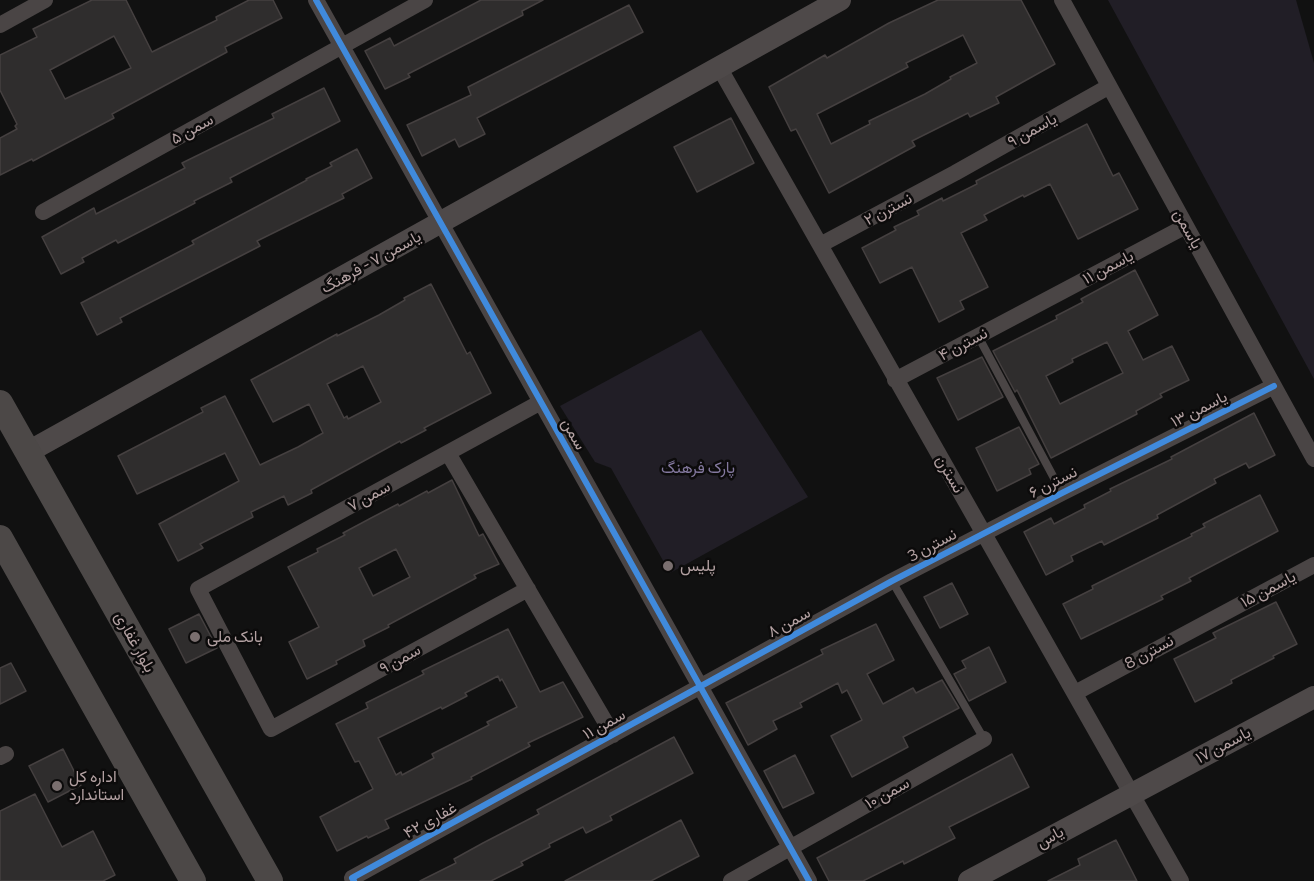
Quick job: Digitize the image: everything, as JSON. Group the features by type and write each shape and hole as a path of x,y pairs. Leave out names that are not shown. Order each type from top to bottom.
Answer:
{"main road":[{"name":"بلوار غفاری","path":"0,403 270,881"},
{"path":"1,543 193,881"}],"street":[{"path":"0,25 45,0"},
{"name":"سمن","path":"316,0 809,881"},
{"name":"سمن ۵","path":"43,212 425,0"},
{"name":"یاسمن ۷ - فرهنگ","path":"27,452 441,224 840,0"},
{"name":"یاسمن","path":"1062,0 1314,459"},
{"name":"نسترن","path":"719,67 1181,881"},
{"name":"یاسمن ۹","path":"956,173 1108,87"},
{"name":"نسترن ۲","path":"820,245 956,173"},
{"name":"یاسمن ۱۱","path":"1030,308 1186,226"},
{"name":"نسترن ۴","path":"895,380 1030,308"},
{"name":"یاسمن ۱۳","path":"1136,455 1274,386"},
{"name":"سمن ۷","path":"271,729 198,589 541,402"},
{"path":"448,453 613,735"},
{"name":"نسترن ۶","path":"984,533 1136,455"},
{"name":"نسترن 3","path":"892,581 984,533"},
{"name":"یاسمن ۱۵","path":"1223,612 1314,565"},
{"name":"سمن ۸","path":"699,686 892,581"},
{"name":"سمن ۹","path":"271,729 528,590"},
{"name":"نسترن 8","path":"1075,693 1223,612"},
{"name":"سمن ۱۱","path":"520,785 699,686"},
{"name":"یاسمن ۱۷","path":"1131,793 1314,697"},
{"name":"سمن ۱۰","path":"731,881 984,739"},
{"name":"غفاری ۴۲","path":"353,879 520,785"},
{"name":"یاس","path":"969,881 1131,793"}],"lane":[{"path":"978,336 1062,493"},
{"path":"892,581 984,739"}],"green space":[{"path":"1108,0 1296,0 1314,63 1314,379"},
{"name":"پارک فرهنگ","path":"701,330 808,497 670,573 611,468 595,462 560,406"}],"building":[{"path":"92,0 126,0 152,52 217,20 216,17 249,0 273,0 282,18 225,47 227,52 112,114 114,118 33,161 32,159 0,175 0,138 17,129 15,126 17,124 0,90 0,55 37,37 33,29","holes":["114,36 131,68 65,99 50,70"]},
{"path":"481,0 543,0 522,11 523,15 408,74 410,77 385,89 365,51 390,38 394,46"},
{"path":"938,0 1021,0 1055,64 996,97 999,103 970,117 968,113 912,141 915,146 829,193 796,129 791,131 769,87 825,55 827,58 889,23","holes":["963,35 977,63 950,77 951,79 925,94 869,121 870,124 831,144 817,114 908,67 906,63"]},
{"path":"629,5 643,32 477,118 485,134 459,147 455,139 422,156 407,125 471,95 468,87"},
{"path":"324,88 340,121 230,178 232,182 194,201 195,203 118,243 116,240 82,258 84,262 61,274 42,237 94,208 96,214 185,168 182,163 274,118 272,114"},
{"path":"731,118 754,163 697,192 674,147"},
{"path":"1087,124 1113,176 1119,173 1138,209 1078,239 1050,184 984,215 987,220 961,233 988,287 960,301 964,309 939,322 912,267 880,283 862,248 896,230 894,227 919,215 917,211 977,184 976,181"},
{"path":"357,149 372,178 342,194 344,198 257,241 260,246 120,318 122,322 97,335 81,303 194,244 192,241 307,180 332,166 330,163"},
{"path":"1135,270 1158,315 1128,331 1143,360 1172,346 1189,380 1160,394 1162,397 1136,411 1137,414 1051,458 1017,390 1015,392 993,351 1057,319 1056,316 1083,302 1081,299","holes":["1107,342 1123,373 1060,404 1046,376 1073,362 1072,359"]},
{"path":"431,284 467,354 470,352 491,393 311,490 312,493 288,505 284,496 251,512 253,517 200,544 203,548 178,561 159,524 239,481 225,453 137,494 118,456 203,412 201,408 225,396 260,465 298,447 323,433 309,404 273,422 251,380 337,334 337,336 379,315 405,300 404,298","holes":["363,366 381,402 348,419 347,416 344,418 327,384"]},
{"path":"982,357 1003,397 958,420 937,378"},
{"path":"1254,413 1275,455 1249,468 1246,463 1214,479 1216,483 1157,515 1158,518 1104,545 1102,541 1071,556 1073,561 1046,575 1024,532 1051,518 1054,524 1085,508 1084,505 1111,491 1110,489 1172,459 1171,457"},
{"path":"1019,427 1039,464 1029,469 1031,474 997,491 976,448"},
{"path":"452,480 479,536 483,534 499,564 474,575 476,578 388,625 389,627 363,640 365,646 307,679 289,642 319,627 288,567 318,552 317,549 373,517 427,491 428,493","holes":["396,549 410,577 373,596 359,568"]},
{"path":"1260,495 1278,531 1189,578 1191,581 1161,596 1163,599 1081,639 1063,604 1093,589 1092,586 1192,536 1191,534 1205,527 1203,524"},
{"path":"952,583 968,614 940,628 924,597"},
{"path":"1276,602 1297,644 1195,702 1174,659 1216,638 1213,633"},
{"name":"بانک ملی","path":"199,614 217,648 186,663 169,629"},
{"path":"876,624 894,660 867,674 883,704 913,688 916,693 942,680 959,708 903,737 908,747 852,777 831,736 862,720 847,690 842,693 838,683 800,703 802,707 773,721 777,729 748,745 726,703 823,654 821,650"},
{"path":"508,629 540,692 563,682 583,717 528,743 530,746 471,777 472,779 385,820 389,828 337,851 320,817 373,789 359,761 355,762 336,724 368,708 366,703 424,674 422,671","holes":["498,676 500,681 502,679 517,707 487,722 489,725 432,754 434,758 402,775 401,772 396,775 378,738 441,707 442,709 467,696 465,693"]},
{"path":"989,647 1006,682 969,701 954,674 966,668 962,661"},
{"path":"11,663 26,691 0,704 0,668"},
{"path":"674,737 693,773 610,816 612,820 586,833 583,827 549,844 550,847 521,862 523,865 491,881 420,881 456,863 454,859 539,814 537,810"},
{"path":"63,749 81,785 48,802 29,766"},
{"path":"1012,754 1029,787 949,827 955,838 904,864 903,861 863,881 829,881 817,858"},
{"path":"795,755 814,793 783,808 764,771"},
{"path":"35,794 62,847 93,831 115,875 103,881 0,881 0,811"},
{"path":"681,820 699,856 651,881 565,881"},
{"path":"1116,840 1137,881 1048,881 1080,865 1078,859"}],"cycle path":[{"path":"316,0 809,881"},
{"path":"354,881 352,878 892,581 1274,386"}],"place":[{"name":"پلیس","path":"668,566"},
{"name":"بانک ملی","path":"195,637"},
{"name":"اداره کل استاندارد","path":"57,786"}]}
